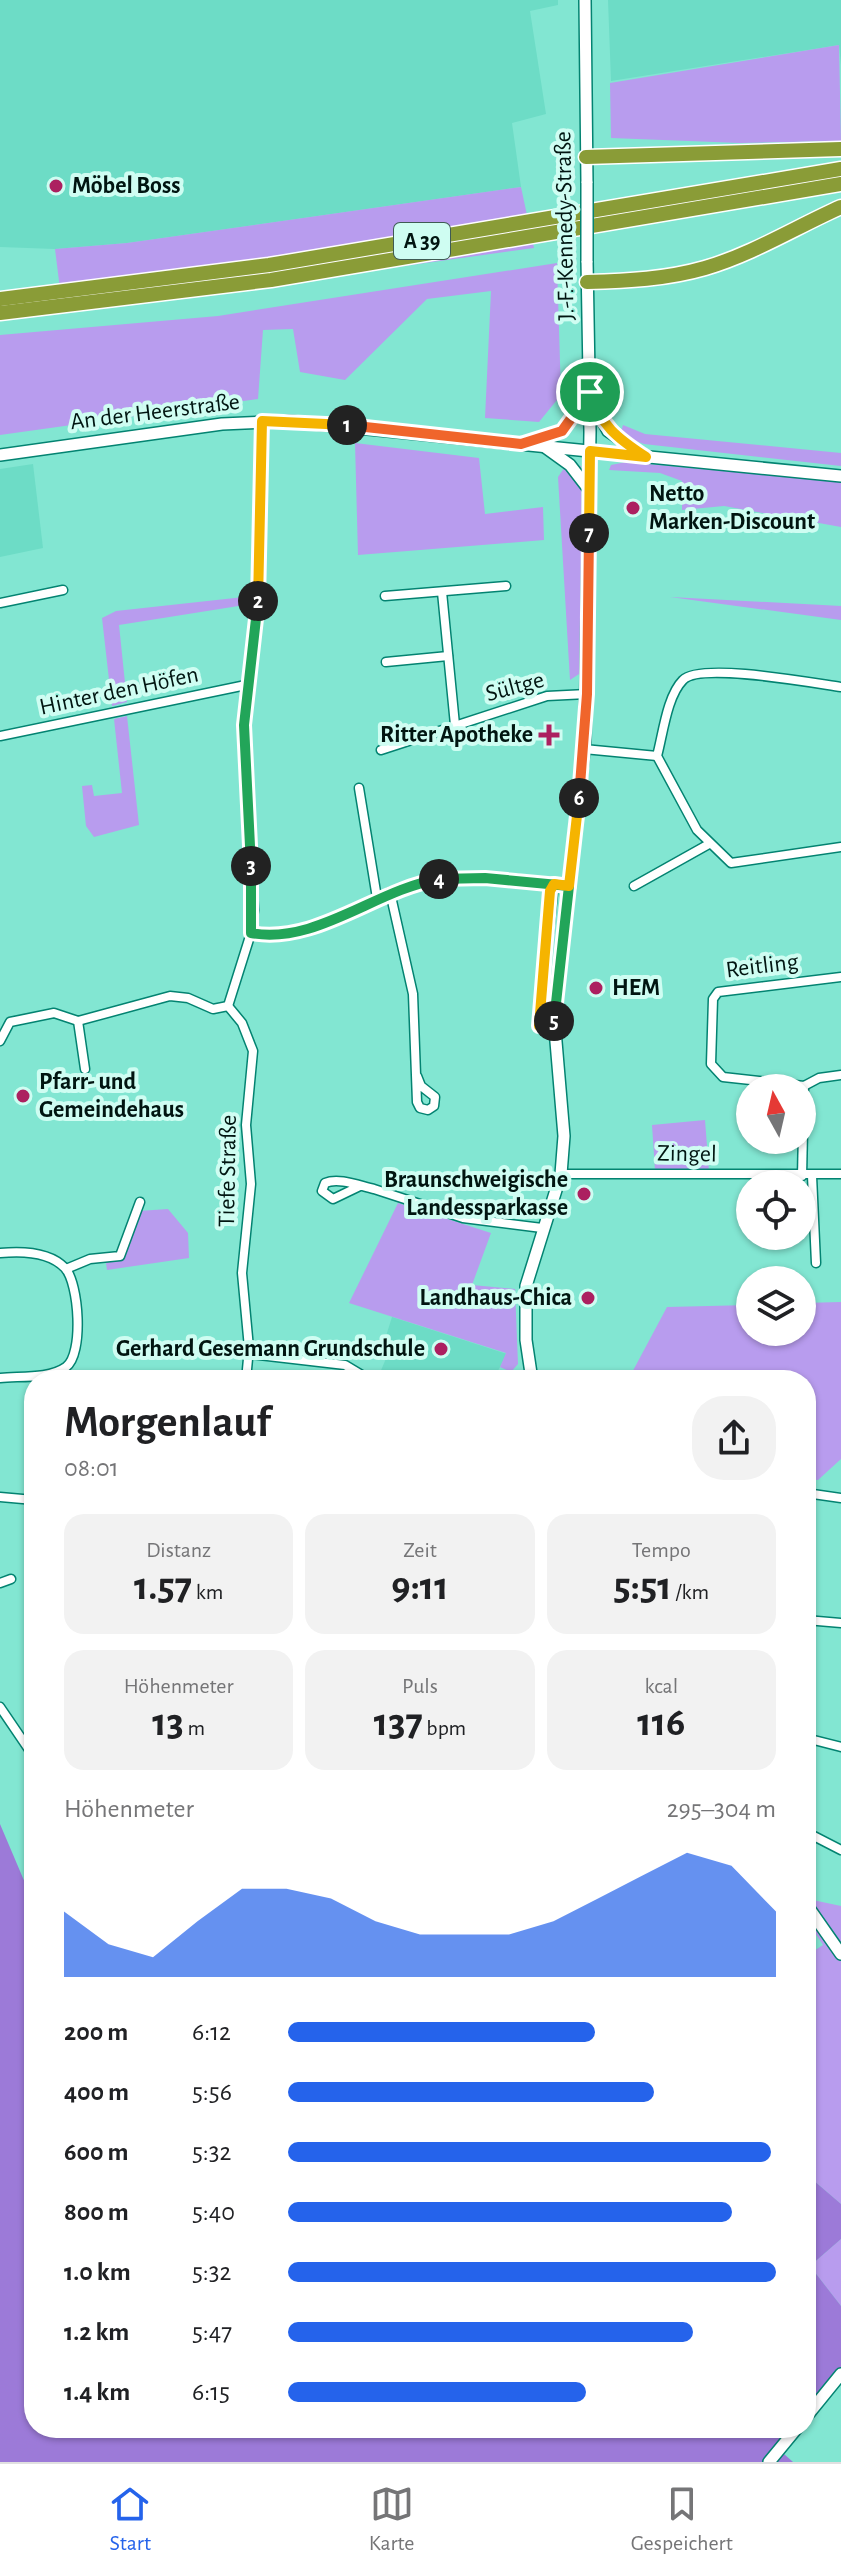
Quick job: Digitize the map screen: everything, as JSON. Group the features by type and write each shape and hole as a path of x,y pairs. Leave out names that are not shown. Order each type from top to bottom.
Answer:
{"highway":[{"path":"586,157 841,149"},
{"name":"A 39","path":"0,299 269,265 841,169"},
{"name":"A 39","path":"0,313 271,280 841,184"},
{"path":"587,282 658,278 705,268 753,250 841,207"}],"street":[{"name":"J.-F.-Kennedy-Straße","path":"528,1370 526,1286 561,1174 564,1136 554,1026 584,749 587,694 590,392 585,0"},
{"path":"521,444 562,431 590,392"},
{"path":"590,392 597,414 608,431 646,457"},
{"path":"0,1041 10,1022 54,1013 78,1021 170,996 182,996 218,1010 228,1006 251,933 254,910 243,738 246,685 258,598 262,421"},
{"name":"An der Heerstraße","path":"0,455 262,421 323,423 841,476"},
{"path":"545,447 570,465 588,489"},
{"path":"385,596 506,586"},
{"path":"0,603 63,590"},
{"name":"Sültge","path":"442,592 455,725"},
{"path":"386,662 448,656"},
{"path":"841,687 712,672 690,675 681,682 675,696 657,756 697,830 731,863 841,847"},
{"name":"Hinter den Höfen","path":"0,736 246,685"},
{"name":"Sültge","path":"381,750 547,696 587,694"},
{"path":"584,749 657,756"},
{"path":"359,788 377,898"},
{"path":"634,886 709,844"},
{"path":"251,933 277,937 299,932 390,892 447,878 569,886"},
{"path":"554,884 550,891 539,1022 539,1026 554,1026"},
{"path":"390,892 413,994 417,1076"},
{"name":"Reitling","path":"736,1078 723,1077 711,1064 713,999 725,989 841,977"},
{"name":"Tiefe Straße","path":"228,1006 242,1023 253,1051 246,1125 251,1184 242,1273 249,1354 247,1370"},
{"path":"78,1021 85,1069"},
{"name":"Reitling","path":"816,1080 841,1075"},
{"name":"Zingel","path":"561,1174 736,1175"},
{"name":"Zingel","path":"816,1175 841,1174"},
{"path":"360,1186 463,1218 542,1228"},
{"path":"66,1269 90,1259 120,1256 140,1202"},
{"path":"815,1250 816,1263"},
{"path":"0,1253 44,1256 66,1269 72,1281 78,1350 70,1365 60,1370"},
{"path":"249,1354 345,1365 353,1370"},
{"path":"0,1378 24,1375"},
{"path":"816,1494 841,1498"},
{"path":"0,1497 24,1499"},
{"path":"0,1583 11,1579"},
{"path":"816,1621 841,1623"},
{"path":"0,1707 24,1742"},
{"path":"816,1742 841,1747"},
{"path":"816,1837 841,1850"},
{"path":"816,1918 841,1954"},
{"path":"816,2405 841,2374"},
{"path":"769,2462 789,2438"}],"shaded area":[{"path":"0,0 558,0 558,5 530,11 546,114 512,123 521,187 127,243 55,249 0,247"},
{"path":"608,0 841,0 841,65 839,45 611,81"},
{"path":"839,45 841,141 740,143 611,138 610,83"},
{"path":"521,187 534,248 63,313 55,249 127,243"},
{"path":"557,263 561,395 539,422 485,418 491,291 427,299 345,380 300,372 293,329 263,330 258,399 0,435 0,335 218,316"},
{"path":"623,425 645,434 841,453 841,466 644,444 620,435"},
{"path":"355,443 479,458 485,514 543,507 544,540 358,555"},
{"path":"626,462 841,482 841,527 724,506 682,510 682,481 660,473 609,470 611,465"},
{"path":"33,464 43,548 0,557 0,469"},
{"path":"567,464 581,466 585,670 570,680 558,477"},
{"path":"253,596 251,604 119,625 127,702 112,706 102,618 116,611"},
{"path":"670,597 841,606 841,620"},
{"path":"127,716 139,825 94,837 86,826 82,786 92,785 94,796 122,793 114,719"},
{"path":"705,1120 709,1172 655,1170 652,1125"},
{"path":"398,1203 491,1233 472,1285 515,1289 518,1364 513,1370 507,1370 500,1367 506,1353 349,1303"},
{"path":"168,1209 188,1233 189,1258 107,1270 106,1263 122,1256 126,1250 139,1211"},
{"path":"841,1302 841,1459 816,1480 816,1370 633,1370 667,1307 736,1305 736,1346 816,1346 816,1303"},
{"name":"Gerhard Gesemann Grundschule","path":"392,1317 507,1354 498,1370 381,1370 392,1344 386,1336"},
{"path":"0,1824 24,1880 24,2438 796,2438 784,2454 793,2462 0,2462"},
{"path":"816,1901 841,1906 841,2204 816,2183 816,1950 823,1945 816,1934"},
{"path":"816,2183 841,2204 841,2239 816,2261"},
{"path":"841,2239 841,2306 816,2274 816,2261"},
{"path":"816,2274 841,2306 841,2381 816,2413"}],"place":[{"name":"Möbel Boss","path":"56,186"},
{"name":"Netto Marken-Discount","path":"633,508"},
{"name":"Ritter Apotheke","path":"549,735"},
{"name":"HEM","path":"596,988"},
{"name":"Pfarr- und Gemeindehaus","path":"23,1096"},
{"name":"Braunschweigische Landessparkasse","path":"584,1194"},
{"name":"Landhaus-Chica","path":"588,1298"},
{"name":"Gerhard Gesemann Grundschule","path":"441,1349"}],"route":[{"path":"590,392 562,431 550,436 538,436 521,444 382,428 262,421 257,535 258,598 246,685 243,738 254,910 251,933 277,937 289,935 390,892 447,878 485,878 554,884 569,886 554,1026 539,1026 539,1022 550,891 554,884 569,886 585,741 590,451 646,457 608,431 597,414 590,392"}]}
